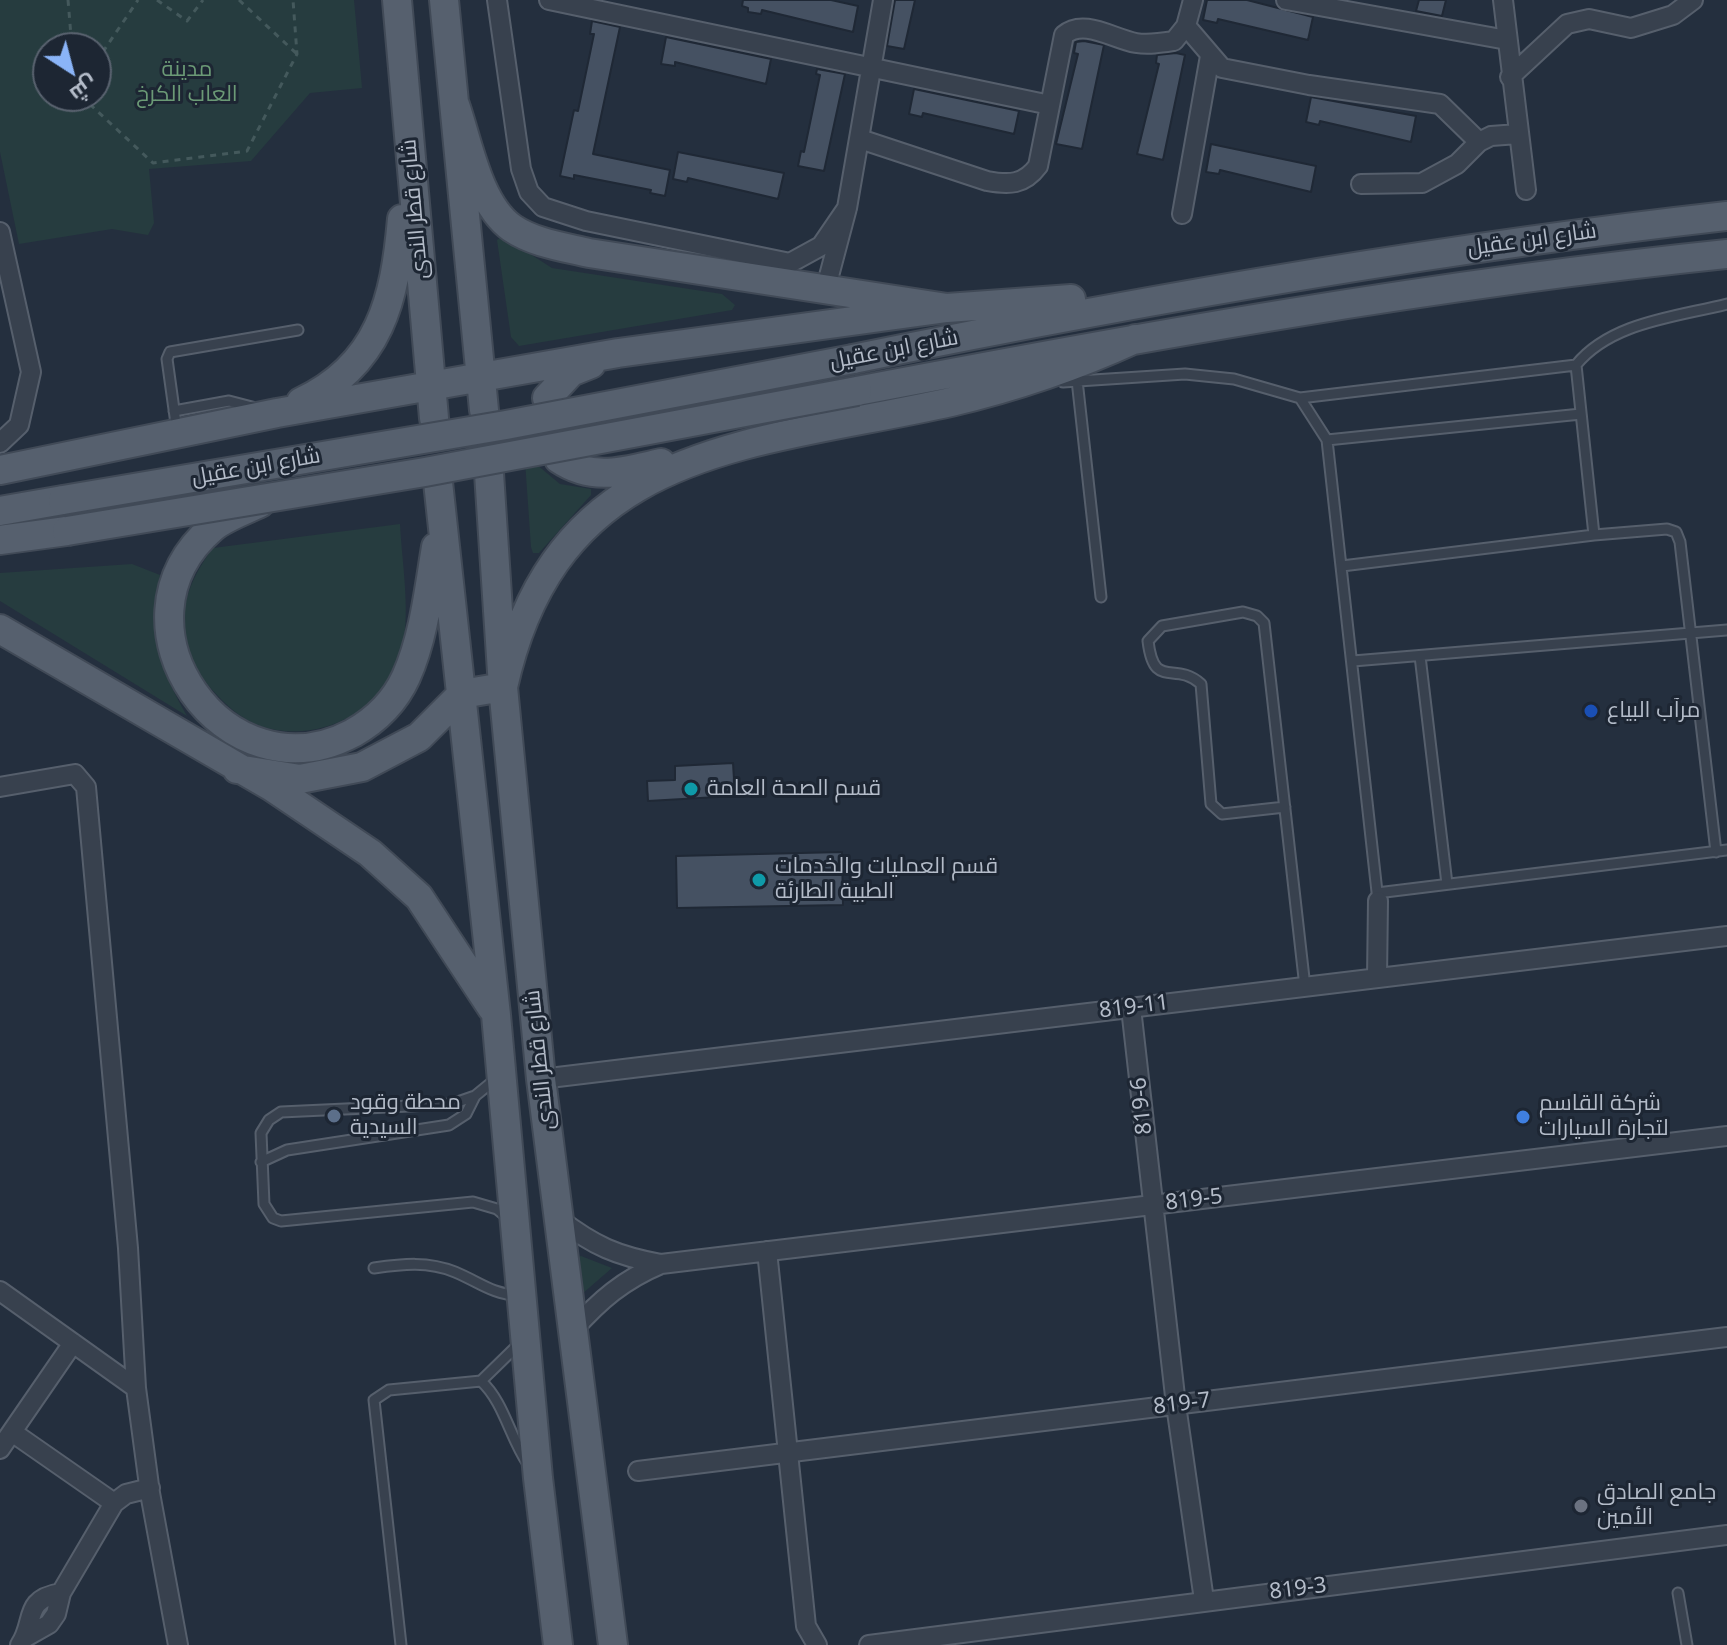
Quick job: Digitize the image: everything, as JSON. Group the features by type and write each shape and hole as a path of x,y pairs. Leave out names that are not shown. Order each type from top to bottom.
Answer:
{"main road":[{"name":"شارع قطر الندى","path":"397,0 434,418"},
{"path":"444,0 484,410"},
{"path":"455,105 484,190 512,228 540,241 589,253 947,308"},
{"path":"276,413 320,393 347,372 370,345 387,313 399,254 409,142"},
{"path":"1637,226 1727,203"},
{"name":"شارع ابن عقيل","path":"0,511 506,425 1069,314 1538,238 1727,216"},
{"name":"شارع ابن عقيل","path":"0,540 270,499 1135,339 1727,254"},
{"path":"1686,259 1727,270"},
{"path":"0,470 176,422 276,413 618,353 947,308 1231,288"},
{"path":"559,459 575,470 614,474 980,395 1043,376 1135,339"},
{"path":"547,398 571,372 618,353"},
{"path":"237,769 300,779 362,767 419,737 462,694 503,687 513,640 532,595 558,555 591,519 630,490 673,469 740,445"},
{"name":"شارع قطر الندى","path":"489,473 503,687 541,1079 613,1645"},
{"name":"شارع قطر الندى","path":"438,482 496,1015 538,1478 558,1645"},
{"path":"270,499 227,518 197,544 174,588 170,644 181,676 217,720 242,736 279,747 310,747 339,740 369,724 391,702 406,677 422,626 441,519"},
{"path":"0,629 272,787 370,853 419,897 496,1015"}],"street":[{"path":"497,0 521,169 529,192 543,207 586,221 790,263 821,246 847,208"},
{"path":"549,0 1050,105"},
{"path":"825,291 847,208 883,0"},
{"path":"860,139 1008,185 1029,177 1038,166 1064,35 1071,29 1156,44 1174,41 1186,26 1193,0"},
{"path":"1286,0 1507,40"},
{"path":"1503,0 1526,190"},
{"path":"1510,77 1567,24 1589,19 1631,28 1673,15 1693,0"},
{"path":"1186,26 1222,68 1440,104 1479,142"},
{"path":"1182,214 1210,56"},
{"path":"1361,184 1422,183 1457,164 1479,142 1491,136 1518,134"},
{"path":"0,232 31,372 19,425 0,443"},
{"path":"0,787 75,774 86,787 128,1248 136,1388 178,1645"},
{"path":"1377,897 1377,978"},
{"name":"819-11","path":"541,1079 1727,936"},
{"name":"819-6","path":"1131,1008 1176,1405 1204,1600"},
{"name":"819-5","path":"573,1330 602,1296 631,1276 661,1264 1727,1136"},
{"name":"819-5","path":"559,1219 591,1244 627,1258 661,1264"},
{"path":"767,1251 806,1626 817,1645"},
{"path":"0,1291 136,1388"},
{"name":"819-7","path":"638,1471 1727,1337"},
{"path":"0,1449 73,1343"},
{"path":"12,1432 114,1503"},
{"path":"23,1641 34,1606 50,1595 61,1593 114,1503 126,1494 150,1488"},
{"name":"819-3","path":"869,1645 1727,1535"}],"lane":[{"path":"980,395 1077,380 1185,374 1234,379 1300,398 1576,365 1590,348 1612,336 1727,304"},
{"path":"176,422 167,359 170,352 298,330"},
{"path":"1576,365 1594,535"},
{"path":"1077,380 1101,597"},
{"path":"1300,398 1327,440 1377,897 1447,884 1722,851 1676,532 1667,529 1594,535 1342,566"},
{"path":"1327,440 1581,414"},
{"path":"1285,807 1222,814 1211,804 1201,684 1191,676 1157,671 1151,664 1148,641 1162,626 1243,612 1257,616 1264,623 1285,807 1305,987"},
{"path":"1353,661 1727,630"},
{"path":"1420,656 1447,884"},
{"path":"261,1162 287,1150 449,1125 466,1114 475,1096 501,1072"},
{"path":"475,1096 452,1104 281,1112 269,1120 261,1133 264,1204 273,1218 281,1221 473,1202 497,1209 515,1227"},
{"path":"374,1268 413,1263 437,1266 494,1293 523,1297"},
{"path":"401,1645 374,1400 389,1390 481,1381 526,1336"},
{"path":"481,1381 494,1398 513,1442 538,1478"},
{"path":"1678,1593 1687,1645"}],"path":[{"path":"68,0 71,32"},
{"path":"112,38 138,0"},
{"path":"157,0 187,21 203,0"},
{"path":"239,0 297,54"},
{"path":"98,112 153,163 247,151 297,54 293,0"}],"green space":[{"name":"مدينة العاب الكرخ","path":"0,0 354,0 362,88 310,93 251,161 149,169 154,223 148,235 112,229 19,244 0,152"},
{"path":"502,236 552,268 722,294 735,305 732,310 519,346 511,337 497,240"},
{"path":"530,459 560,484 591,489 591,495 539,553 533,553 531,547 525,461"},
{"path":"400,524 406,601 403,646 397,667 386,686 371,702 333,724 311,730 289,731 253,723 217,695 192,659 184,623 191,586 213,548"},
{"path":"132,564 160,575 155,615 158,648 169,680 187,716 0,601 0,573"},
{"path":"581,1256 612,1268 582,1294 576,1258"}],"building":[{"path":"743,0 831,0 858,6 853,32 762,10 761,14 748,12 748,8 742,6"},
{"path":"895,0 915,0 904,49 887,46"},
{"path":"1207,0 1247,0 1313,17 1308,40 1218,19 1217,23 1203,20"},
{"path":"1419,0 1446,0 1442,16 1416,11"},
{"path":"592,21 620,27 593,154 670,170 665,196 650,193 651,190 574,175 574,179 560,176 594,34 590,34"},
{"path":"666,37 771,59 766,84 675,62 675,66 661,64"},
{"path":"1076,42 1104,45 1082,149 1056,144 1078,54 1074,53"},
{"path":"1157,55 1185,55 1163,160 1137,154 1159,64 1156,63"},
{"path":"817,69 845,74 824,171 798,166 801,151 804,152 820,75 816,74"},
{"path":"914,89 1019,111 1014,134 923,113 922,117 909,114"},
{"path":"1311,97 1416,116 1411,142 1320,121 1319,125 1306,122"},
{"path":"1211,144 1316,166 1311,192 1220,170 1219,174 1206,172"},
{"path":"678,152 784,173 778,199 688,178 687,182 673,179"},
{"name":"قسم الصحة العامة","path":"733,763 735,796 648,801 647,781 675,780 675,766"},
{"name":"قسم العمليات والخدمات الطبية الطارئة","path":"842,852 843,905 677,908 676,856"}],"place":[{"name":"مرآب البياع","path":"1591,711"},
{"name":"قسم الصحة العامة","path":"691,789"},
{"name":"قسم العمليات والخدمات الطبية الطارئة","path":"759,880"},
{"name":"محطة وقود السيدية","path":"334,1116"},
{"name":"شركة القاسم لتجارة السيارات","path":"1523,1117"},
{"name":"جامع الصادق الأمين","path":"1581,1506"}]}
